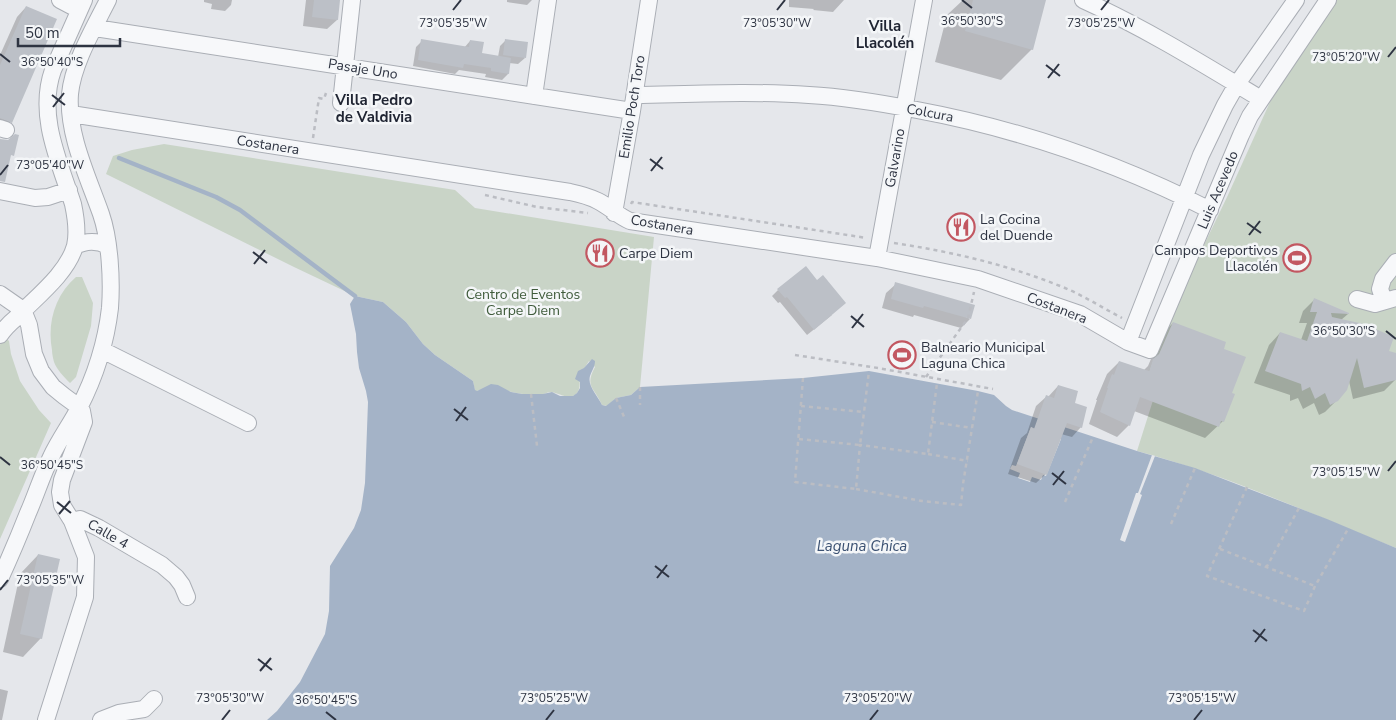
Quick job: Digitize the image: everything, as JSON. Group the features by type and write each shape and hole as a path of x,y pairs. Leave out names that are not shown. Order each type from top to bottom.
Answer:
{"street":[{"path":"0,335 57,276 69,260 75,246 76,215 50,131 47,102 49,79 52,70 81,5 60,0"},
{"path":"0,579 51,458 79,407 91,379 102,350 108,323 111,294 108,246 101,215 86,177 80,154 71,114 70,94 74,76 108,0"},
{"path":"341,103 352,0"},
{"path":"534,96 548,0"},
{"name":"Emilio Poch Toro","path":"618,215 649,0"},
{"name":"Galvarino","path":"877,258 924,0"},
{"path":"1083,0 1126,20 1177,48 1261,98"},
{"name":"Luis Acevedo","path":"1296,0 1237,84 1214,128 1201,155 1128,342 1150,350 1240,135 1261,98 1328,0"},
{"name":"Pasaje Uno","path":"94,28 534,96 634,103"},
{"name":"Colcura","path":"634,103 766,92 841,98 904,108 987,125 1068,149 1135,175 1210,210"},
{"name":"Costanera","path":"71,114 570,192 597,201 630,221 877,258 978,279 1080,314 1128,342"},
{"path":"0,190 35,198 48,197 69,190"},
{"path":"75,246 89,241 95,241 108,246"},
{"path":"1357,299 1375,304 1390,299 1380,289 1383,278 1396,262"},
{"path":"0,294 23,310 30,329 34,354 42,371 53,387 79,407"},
{"path":"102,350 248,423"},
{"name":"Calle 4","path":"79,407 82,411 84,422 62,480 60,492 62,505 72,521 80,518 162,565 176,577 187,597"},
{"path":"46,720 85,597 86,557 72,521"},
{"path":"101,720 119,713 144,709 154,698"}],"path":[{"path":"311,152 319,98 324,99 327,90"},
{"path":"480,194 537,207 593,214"},
{"path":"618,215 632,202 791,228 880,240 972,257 1066,288 1135,325"},
{"path":"926,377 968,318 978,279"},
{"path":"795,355 992,389"},
{"path":"856,489 869,371"},
{"path":"803,378 795,482 962,505 963,484 978,391"},
{"path":"928,454 937,383"},
{"path":"640,387 640,404"},
{"path":"531,394 537,446"},
{"path":"616,398 625,419"},
{"path":"801,406 864,412"},
{"path":"932,422 972,428"},
{"path":"1065,502 1092,437"},
{"path":"798,439 860,445 968,461"},
{"path":"1171,524 1195,468"},
{"path":"1247,487 1207,576 1304,611 1315,586 1348,529"},
{"path":"1266,568 1299,508"},
{"path":"1220,549 1315,586"}],"green space":[{"name":"Campos Deportivos Llacolén","path":"1333,0 1396,0 1396,548 1236,483 1137,451 1161,375 1149,371 1168,320 1270,102"},
{"name":"Centro de Eventos Carpe Diem","path":"164,144 455,190 475,208 654,237 640,387 631,395 616,398 607,406 602,405 592,387 590,379 595,367 589,361 581,376 579,390 570,397 553,392 528,395 494,388 475,391 473,381 435,355 423,344 406,322 383,302 355,296 106,174 113,156"},
{"path":"76,277 82,277 93,303 91,326 76,377 70,383 54,362 51,330 54,310 58,301"},
{"path":"3,335 9,341 11,354 20,381 39,410 51,423 0,539 0,345"}],"water":[{"name":"Laguna Chica","path":"355,296 383,302 406,322 423,344 435,355 473,381 477,391 491,384 522,394 552,392 560,396 573,396 580,388 580,382 575,379 578,371 584,368 592,359 595,363 589,380 593,391 602,405 606,406 616,398 631,395 640,387 803,378 869,371 994,395 1012,410 1195,468 1327,519 1396,548 1396,720 267,720 277,711 300,682 325,634 329,611 330,566 354,528 361,510 365,483 368,402 359,368 356,334 350,304"}],"pier":[{"path":"1031,427 1061,439 1046,476 1043,475 1041,480 1032,477 1030,482 1018,478 1020,473 1010,469 1012,465 1016,466"},
{"path":"1152,455 1155,456 1140,494 1142,495 1125,542 1120,540 1136,493 1138,493"}],"building":[{"path":"314,0 340,0 338,20 312,17"},
{"path":"973,0 1046,0 1033,50 965,31"},
{"path":"26,6 57,19 12,123 0,118 0,65"},
{"path":"421,39 469,47 470,40 484,42 482,53 511,58 509,74 491,71 491,68 464,64 463,68 418,60"},
{"path":"505,39 528,42 526,58 503,55"},
{"path":"15,134 19,135 14,156 11,155 5,182 0,181 0,139 8,140"},
{"path":"806,266 817,280 823,275 846,303 814,330 787,297 785,298 777,289"},
{"path":"895,282 975,305 971,319 891,299"},
{"path":"1314,298 1349,313 1331,313 1332,317 1364,324 1364,332 1373,328 1394,337 1389,351 1396,353 1396,380 1364,388 1357,358 1347,390 1338,401 1330,405 1325,393 1315,399 1310,387 1302,391 1301,384 1265,371 1280,332 1307,341 1317,312 1310,312"},
{"path":"1173,322 1226,342 1224,349 1246,357 1232,393 1235,394 1224,422 1221,421 1219,427 1140,397 1130,426 1100,412 1112,374 1114,375 1119,361 1149,371 1153,359 1159,354"},
{"path":"1058,385 1078,391 1075,403 1087,407 1082,428 1067,423 1047,475 1017,464 1031,427 1034,429 1046,395 1054,398"},
{"path":"38,554 60,559 42,639 20,634"}],"waterway":[{"path":"119,158 216,197 240,210 355,296"}],"place":[{"name":"La Cocina del Duende","path":"961,227"},
{"name":"Carpe Diem","path":"600,253"},
{"name":"Campos Deportivos Llacolén","path":"1297,258"},
{"name":"Balneario Municipal Laguna Chica","path":"902,355"}],"district":[{"name":"Villa Llacolén","path":"885,34"},
{"name":"Villa Pedro de Valdivia","path":"374,108"}]}
